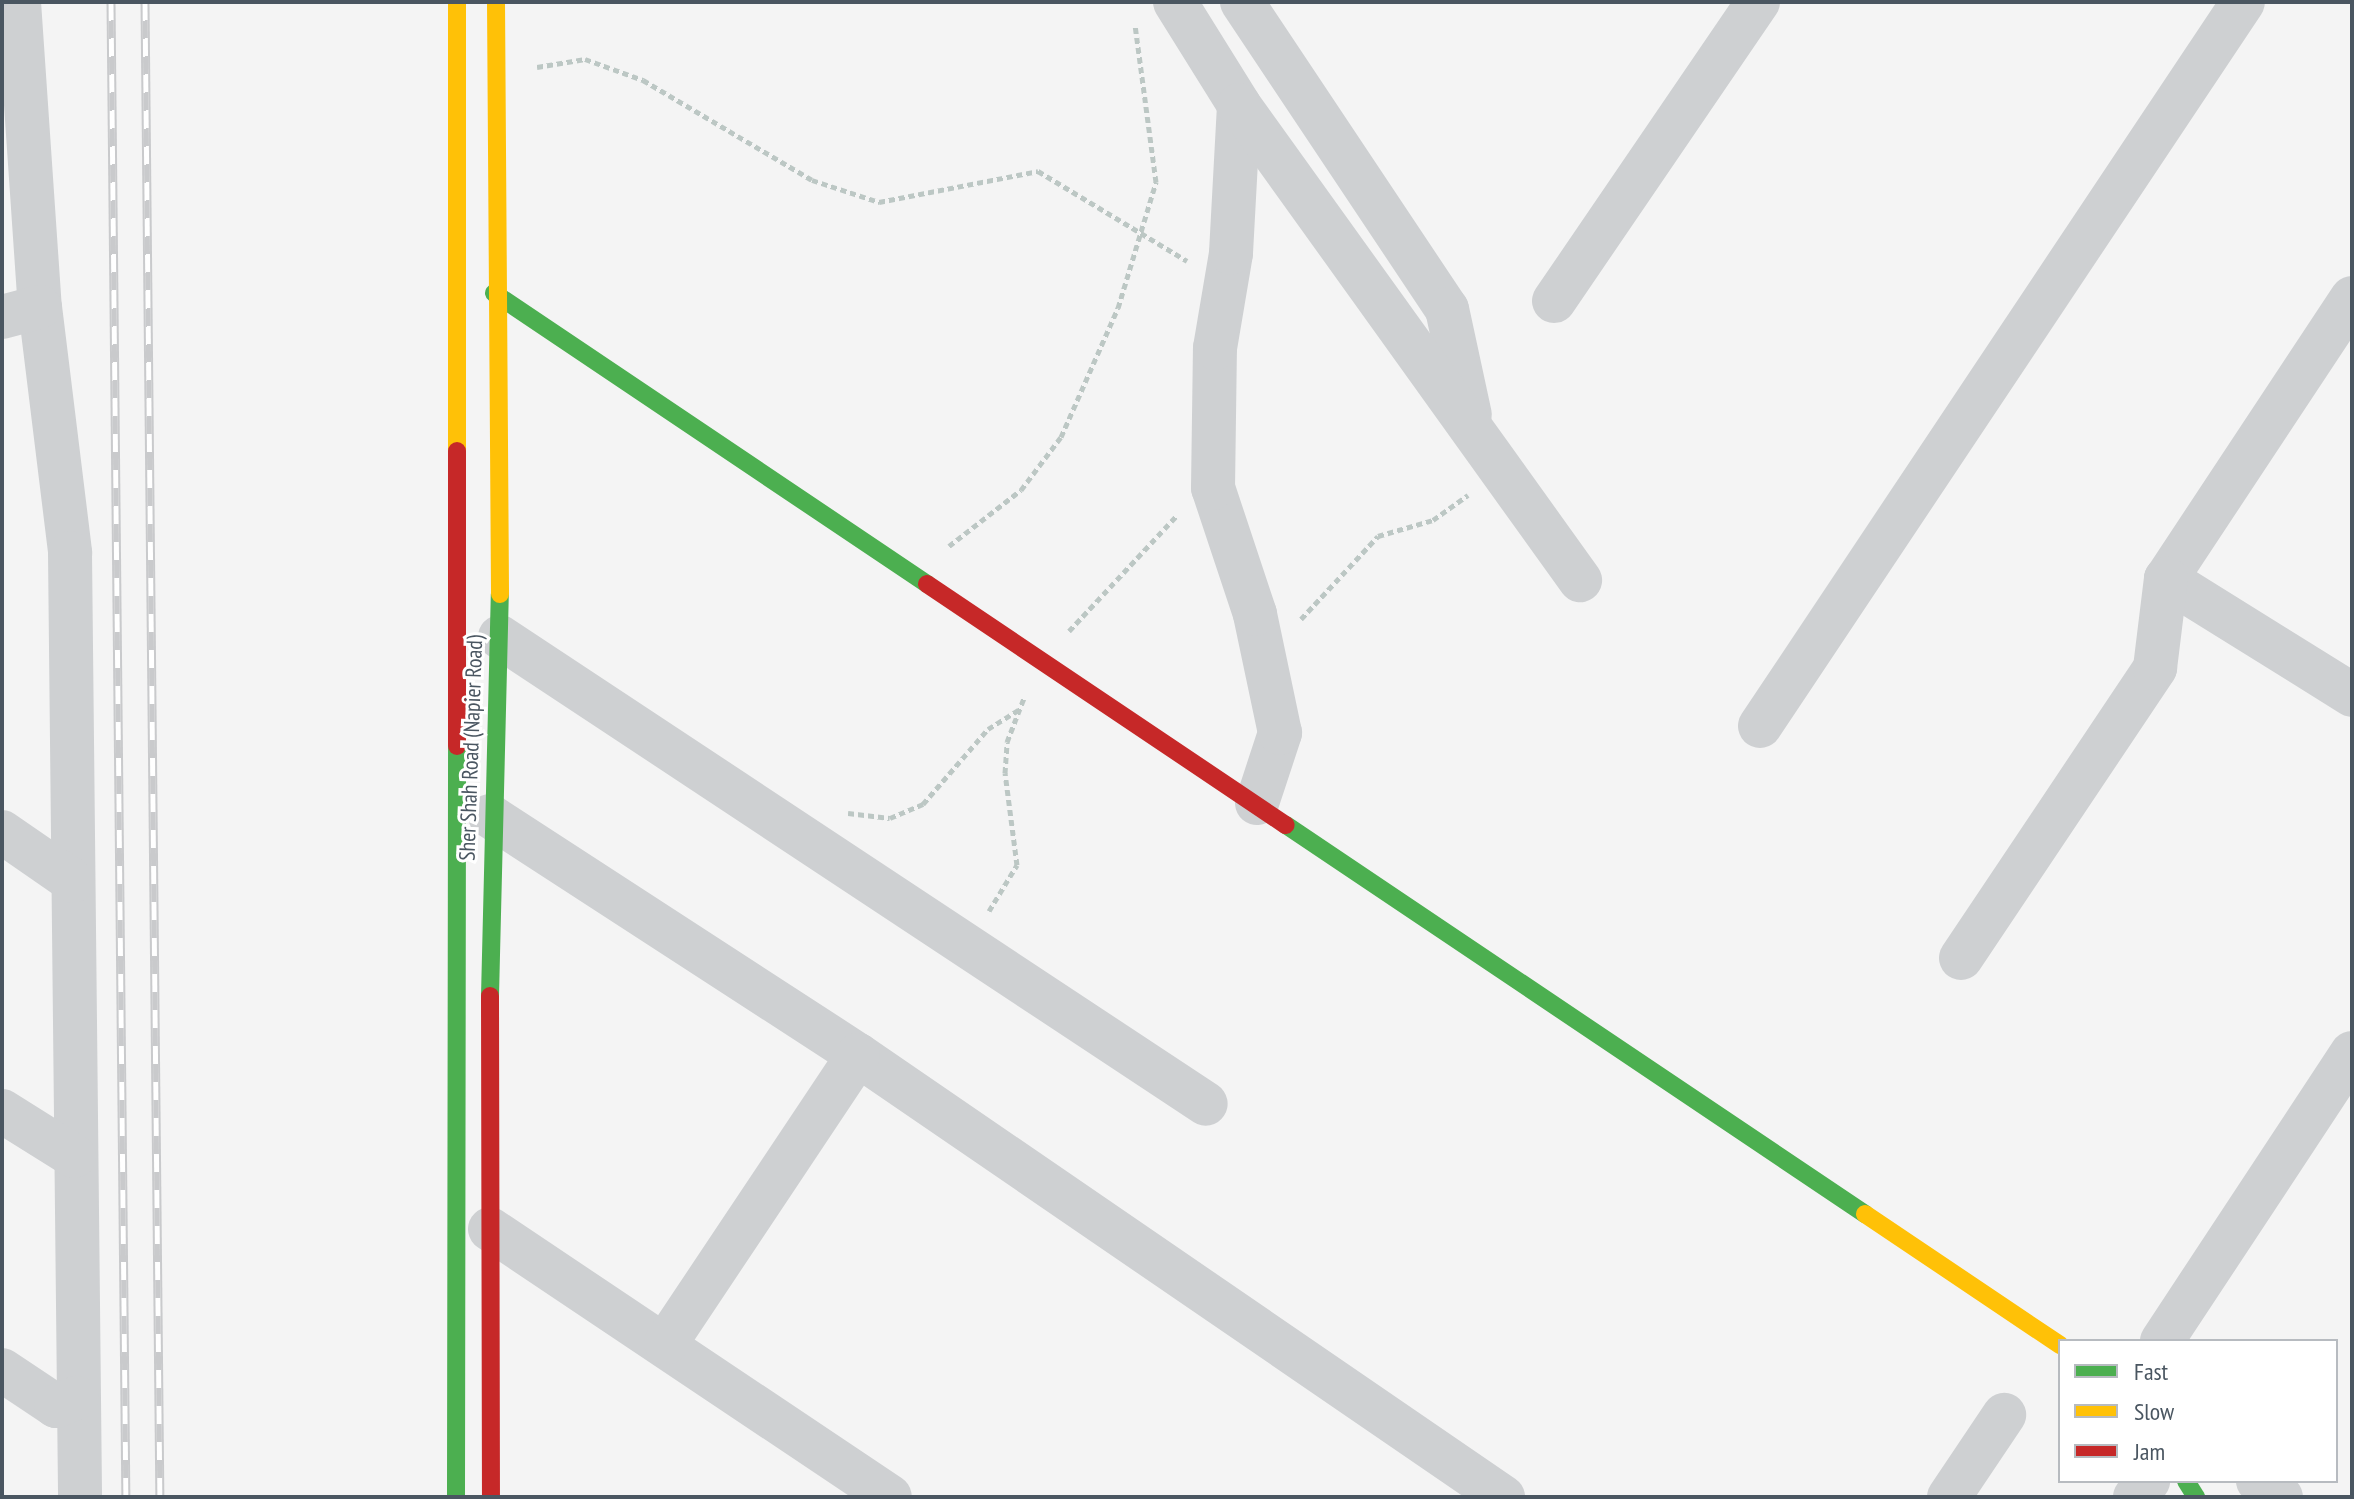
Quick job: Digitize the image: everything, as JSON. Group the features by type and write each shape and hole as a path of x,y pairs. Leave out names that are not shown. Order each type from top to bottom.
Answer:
{"main road":[{"name":"Sher Shah Road (Napier Road)","path":"456,1497 457,2"},
{"name":"Sher Shah Road (Napier Road)","path":"491,1497 490,816 500,637 500,467 494,293 496,2"},
{"path":"494,293 2058,1344"},
{"path":"457,474 500,467"}],"street":[{"path":"19,2 16,202 21,312 70,553 76,1398 80,1497"},
{"path":"1175,2 1239,105 1580,580"},
{"path":"1242,2 1447,309 1473,431"},
{"path":"1554,301 1758,2"},
{"path":"1760,726 2243,2"},
{"path":"1239,105 1226,284 1215,348 1213,488 1264,657 1280,733 1257,803"},
{"path":"1961,958 2155,668 2166,579 2352,298"},
{"path":"2166,579 2352,695"},
{"path":"500,637 1206,1104"},
{"path":"490,816 858,1055 1503,1497"},
{"path":"2,832 73,881"},
{"path":"2163,1339 2352,1053"},
{"path":"666,1343 858,1055"},
{"path":"2,1111 74,1156"},
{"path":"490,1229 666,1343 890,1497"},
{"path":"2,1370 56,1406 76,1398"},
{"path":"1949,1497 2004,1415"},
{"path":"2261,1483 2281,1497"}],"path":[{"path":"912,573 1021,490 1061,437 1118,308 1143,234 1156,182 1146,83 1130,12"},
{"path":"495,68 585,59 643,80 728,124 812,180 879,202 1038,171 1226,284"},
{"path":"1264,657 1378,536 1433,520 1502,471"},
{"path":"965,945 1017,865 1005,773 1007,742 1020,709 1045,662 1156,531 1213,488"},
{"path":"810,842 838,810 890,818 923,804 988,729 1020,709"}],"railway":[{"path":"111,2 126,1497"},
{"path":"145,2 160,1497"}],"traffic: fast":[{"path":"494,293 927,584"},
{"path":"490,996 500,594"},
{"path":"456,1497 457,746"},
{"path":"1286,825 1865,1214"},
{"path":"2187,1483 2196,1497"}],"traffic: slow":[{"path":"457,2 457,451"},
{"path":"496,2 500,594"},
{"path":"1865,1214 2058,1344"}],"traffic: jam":[{"path":"457,451 457,746"},
{"path":"927,584 1286,825"},
{"path":"490,996 491,1497"}]}
